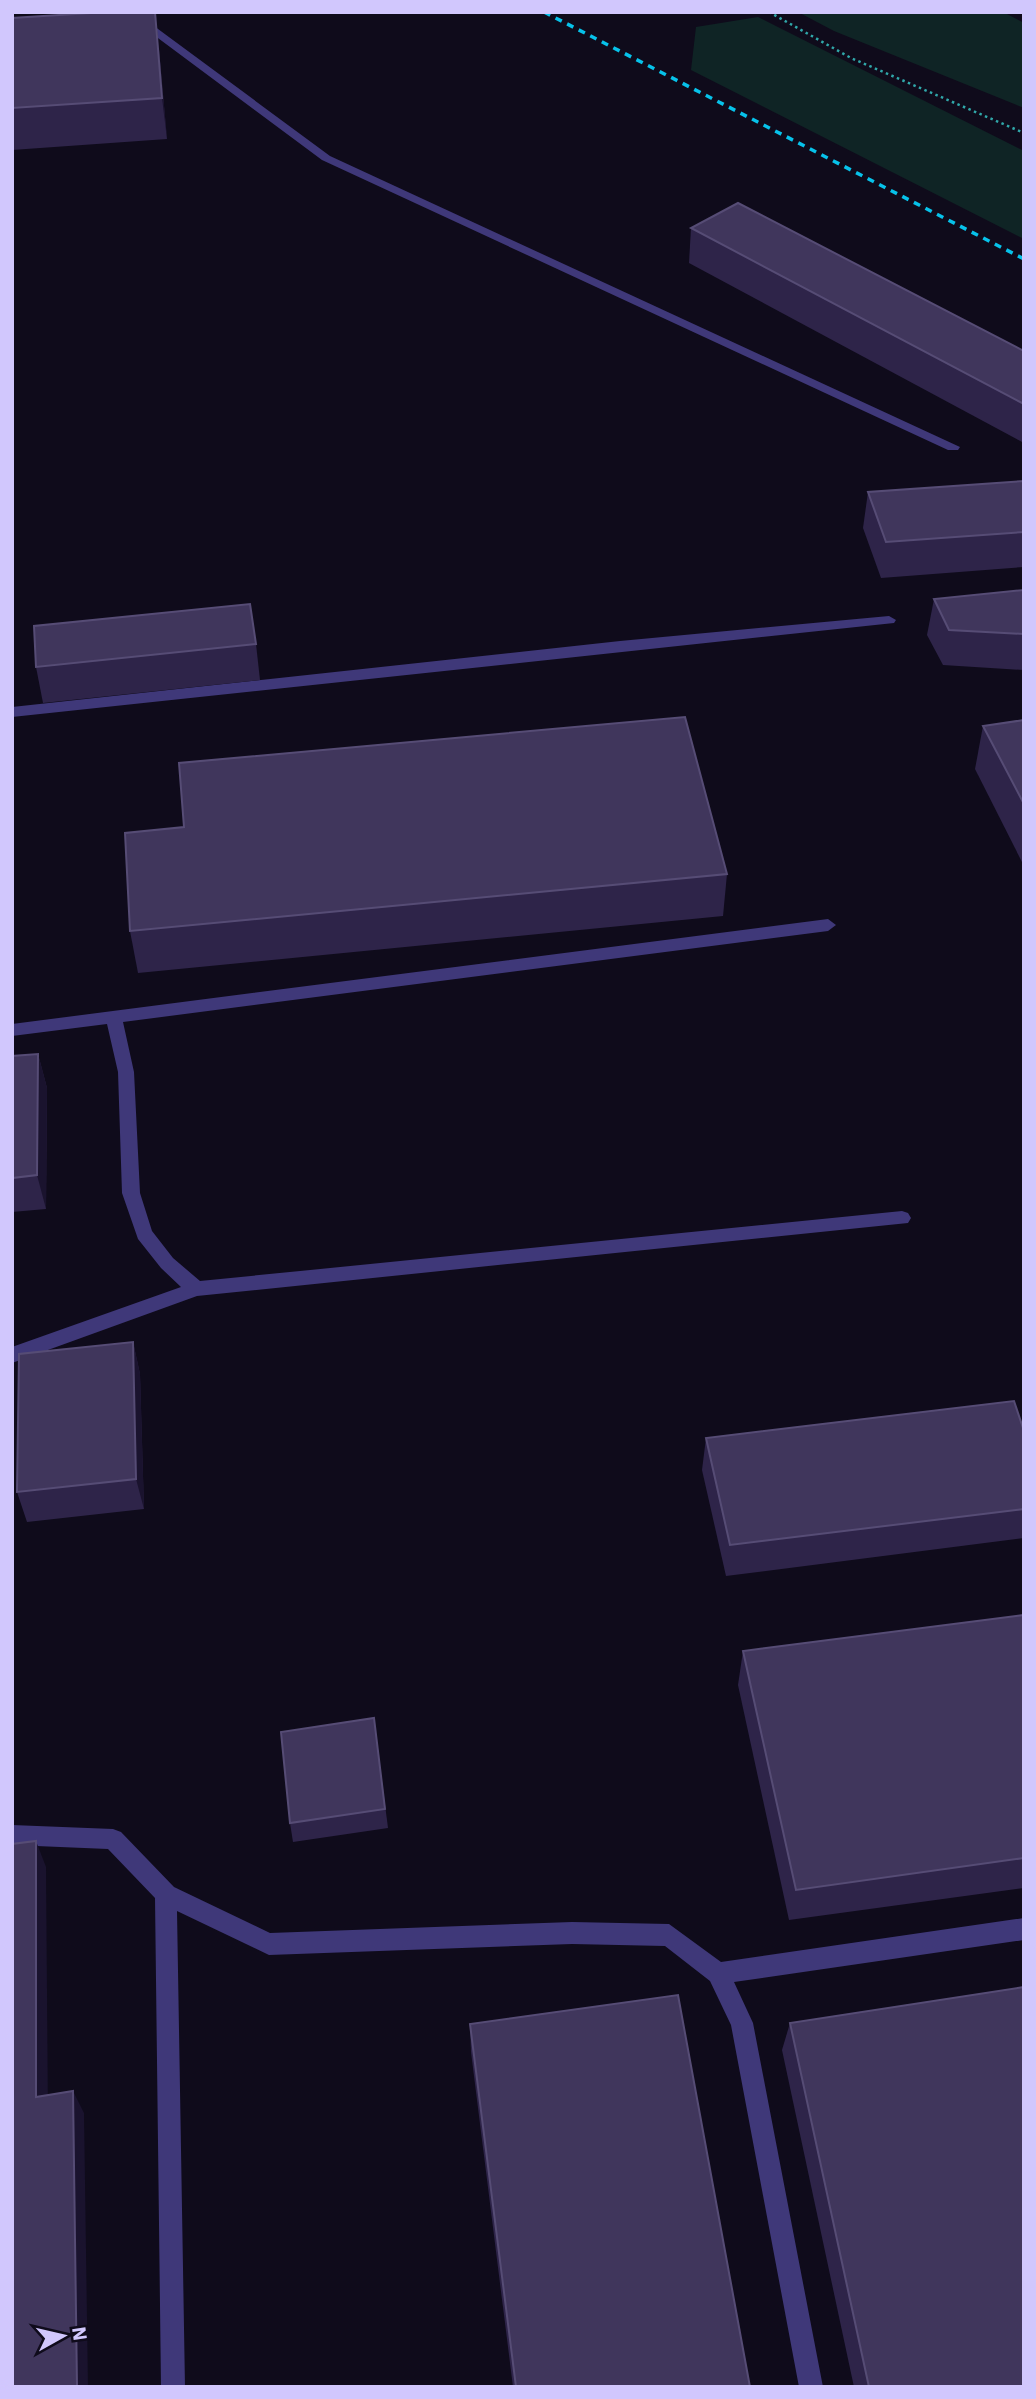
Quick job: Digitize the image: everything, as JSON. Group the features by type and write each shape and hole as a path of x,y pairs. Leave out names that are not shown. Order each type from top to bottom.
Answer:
{"lane":[{"path":"128,12 326,158 953,447"},
{"path":"12,712 606,647 889,620"},
{"path":"12,1031 828,925"},
{"path":"114,1019 126,1072 131,1193 144,1234 167,1263 196,1289"},
{"path":"12,1355 196,1289 902,1218"},
{"path":"12,1835 113,1839 166,1895 269,1944 572,1933 669,1935 718,1973 742,2023 811,2387"},
{"path":"166,1895 173,2387"},
{"path":"718,1973 1024,1929"}],"path":[{"path":"769,12 851,58 1024,133"}],"green space":[{"path":"798,12 1003,12 1024,23 1024,108 834,31"},
{"path":"758,17 1024,151 1024,239 691,70 696,27"}],"building":[{"path":"155,12 162,98 12,108 12,18"},
{"path":"738,203 1024,351 1024,404 691,228"},
{"path":"1024,481 1024,532 886,542 868,492"},
{"path":"1024,590 1024,634 949,630 934,599"},
{"path":"250,604 256,644 36,667 34,626"},
{"path":"685,717 727,874 130,931 125,833 184,827 179,763"},
{"path":"1024,720 1024,804 983,726"},
{"path":"38,1054 37,1175 12,1178 12,1056"},
{"path":"133,1342 136,1479 17,1492 19,1354"},
{"path":"1014,1401 1024,1431 1024,1509 730,1545 706,1438"},
{"path":"1024,1615 1024,1858 796,1890 743,1651"},
{"path":"374,1718 385,1809 290,1823 281,1732"},
{"path":"36,1841 36,2097 73,2091 77,2387 12,2387 12,1844"},
{"path":"1024,1987 1024,2387 869,2387 790,2023"},
{"path":"678,1995 750,2387 516,2387 470,2024"}],"railway":[{"path":"544,12 1024,259"}]}
